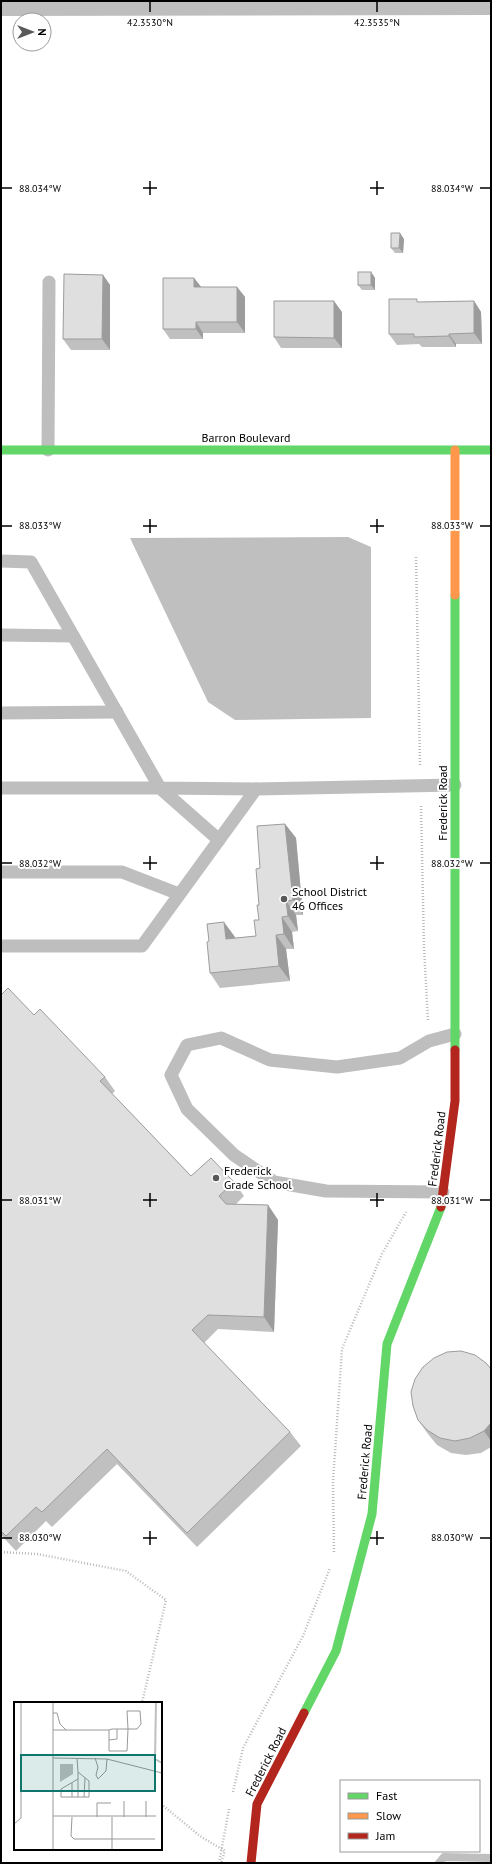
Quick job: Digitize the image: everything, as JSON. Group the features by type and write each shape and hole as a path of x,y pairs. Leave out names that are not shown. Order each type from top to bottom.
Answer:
{"street":[{"path":"1,5 491,4"},
{"name":"Barron Boulevard","path":"1,450 491,450"},
{"name":"Frederick Road","path":"251,1863 257,1804 336,1651 372,1514 386,1344 441,1210 455,1101 455,450"}],"lane":[{"path":"48,450 49,282"},
{"path":"1,561 31,562 160,788 219,840"},
{"path":"1,636 73,636"},
{"path":"1,713 117,712"},
{"path":"1,788 256,789 455,785"},
{"path":"1,946 142,946 256,789"},
{"path":"1,872 122,872 179,894"},
{"path":"443,1192 326,1191 274,1182 234,1155 187,1109 170,1075 187,1045 220,1038 270,1060 337,1067 400,1058 429,1041 455,1034"}],"path":[{"path":"416,557 424,947 429,1041"},
{"path":"334,1557 333,1482 342,1349 382,1254 417,1192"},
{"path":"1,1552 37,1554 126,1571 166,1600 142,1702"},
{"path":"232,1799 243,1748 303,1636 331,1564"},
{"path":"162,1805 200,1836 221,1849"},
{"path":"220,1863 221,1849 230,1806"}],"shaded area":[{"path":"348,537 371,547 371,718 235,720 208,702 130,538"}],"building":[{"path":"391,233 400,233 399,248 391,248"},
{"path":"358,272 371,272 371,285 358,285"},
{"path":"64,274 103,275 102,339 63,339"},
{"path":"163,278 194,278 194,287 237,287 237,322 196,322 196,329 163,329"},
{"path":"389,299 417,299 417,302 474,301 474,333 449,334 449,336 414,337 414,334 389,334"},
{"path":"274,301 334,301 334,338 274,337"},
{"path":"285,824 293,900 286,901 288,916 282,917 284,934 276,935 279,966 210,973 207,924 224,922 226,939 256,936 254,920 259,920 257,905 259,905 256,869 260,868 257,826"},
{"path":"8,988 34,1015 40,1009 105,1077 100,1081 191,1176 211,1158 234,1182 219,1196 226,1204 268,1205 264,1317 208,1315 192,1330 290,1432 187,1533 107,1449 42,1512 36,1507 6,1536 1,1531 1,995"},
{"path":"461,1351 475,1355 486,1363 491,1369 491,1423 484,1431 470,1438 455,1441 440,1438 427,1430 418,1420 413,1406 411,1392 415,1379 423,1367 434,1358 447,1352"}],"waterway":[{"path":"439,1863 444,1857 491,1858"}],"traffic: fast":[{"path":"1,450 491,450"},
{"path":"455,595 455,1050"},
{"path":"304,1713 336,1651 372,1514 387,1344 441,1207"}],"traffic: slow":[{"path":"455,450 455,595"}],"traffic: jam":[{"path":"441,1207 455,1101 455,1050"},
{"path":"251,1863 257,1804 304,1713"}],"place":[{"name":"School District 46 Offices","path":"284,899"},
{"name":"Frederick Grade School","path":"216,1178"}]}
